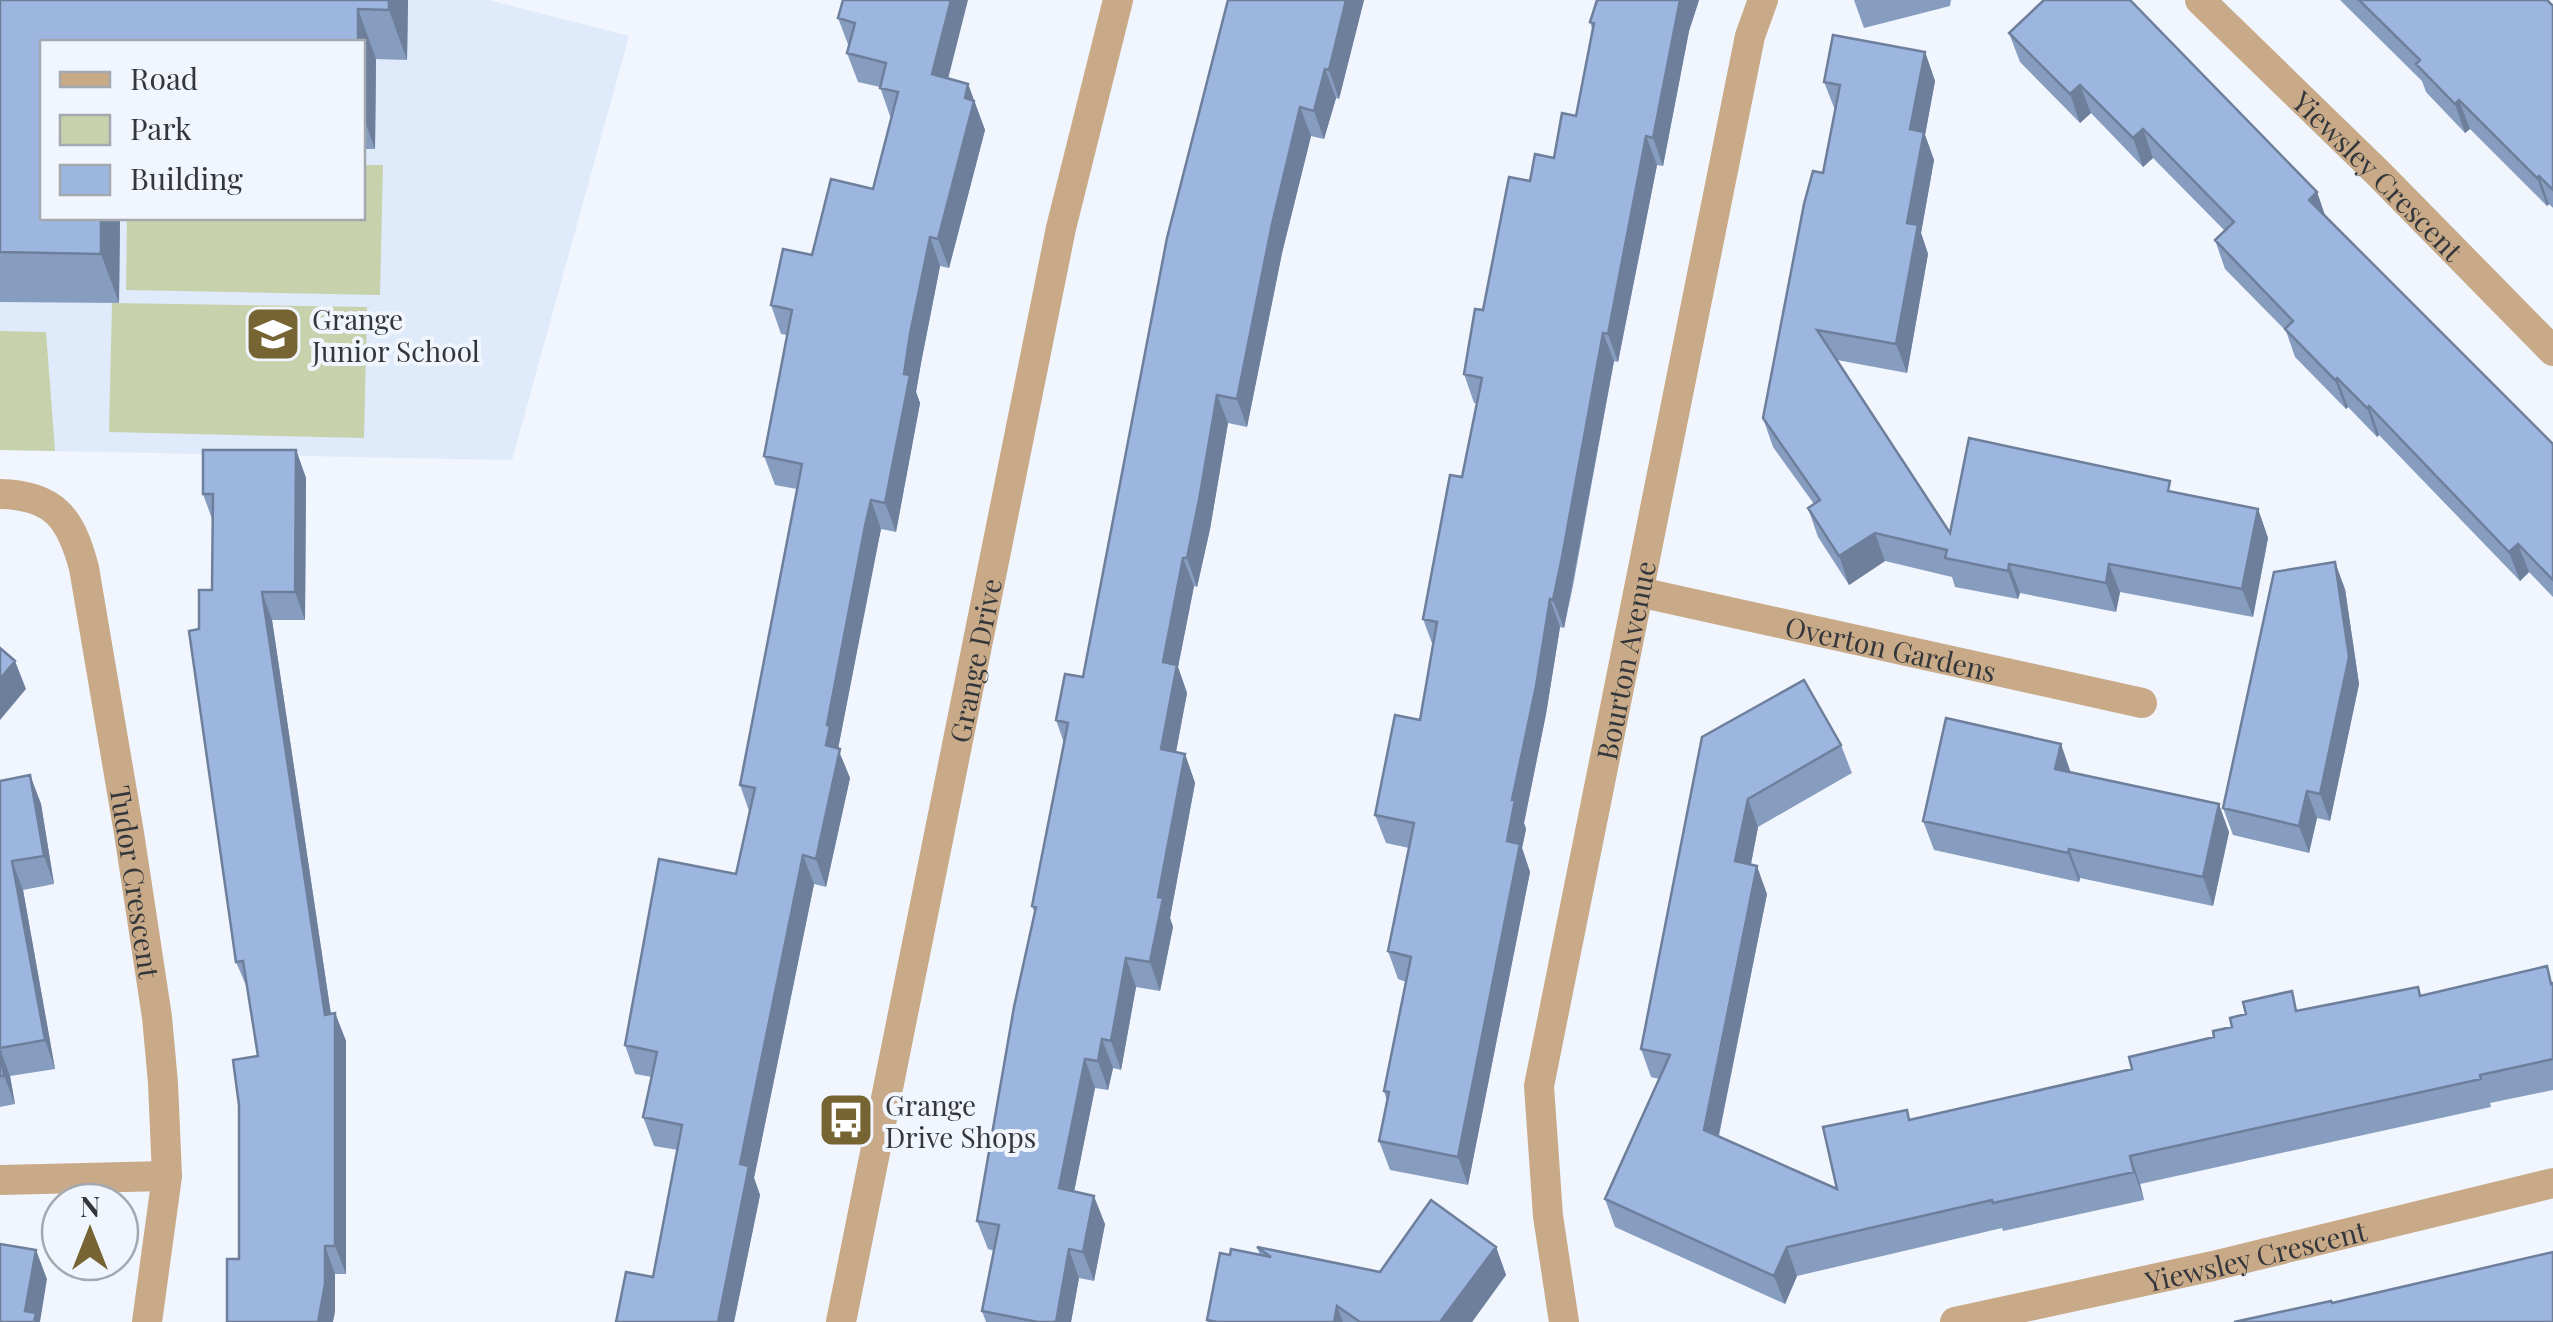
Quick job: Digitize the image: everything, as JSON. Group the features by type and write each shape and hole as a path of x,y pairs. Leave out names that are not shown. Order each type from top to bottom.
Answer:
{"street":[{"name":"Grange Drive","path":"841,1322 1061,228 1118,0"},
{"name":"Bourton Avenue","path":"1564,1322 1548,1216 1539,1086 1750,36 1763,0"},
{"name":"Yiewsley Crescent","path":"2200,0 2553,352"},
{"name":"Tudor Crescent","path":"0,494 21,494 47,504 64,518 75,534 84,568 157,1017 166,1118 167,1176 147,1322"},
{"name":"Overton Gardens","path":"1638,592 2142,703"},
{"path":"0,1180 167,1176"},
{"name":"Yiewsley Crescent","path":"1954,1322 2214,1266 2553,1184"}],"shaded area":[{"name":"Grange Junior School","path":"0,0 488,0 629,36 512,460 0,450"}],"green space":[{"path":"365,165 383,165 380,295 126,290 127,220 365,220"},
{"path":"112,303 367,307 364,438 109,432"},
{"path":"0,331 46,332 55,451 0,450"}],"building":[{"path":"0,0 389,0 389,10 358,9 358,40 40,40 40,220 101,220 101,254 0,252"},
{"path":"843,0 951,0 932,74 968,84 965,98 974,101 938,239 930,237 910,334 904,374 910,375 885,503 871,500 865,526 827,725 830,726 826,745 840,749 816,859 803,855 740,1164 749,1166 718,1322 616,1322 626,1272 653,1277 682,1125 643,1117 657,1052 625,1045 659,859 736,874 755,788 740,785 802,464 764,456 792,310 771,305 783,249 812,255 831,179 873,189 898,92 880,88 886,63 847,53 855,23 838,18"},
{"path":"1228,0 1346,0 1329,70 1325,69 1314,111 1300,107 1237,399 1217,395 1199,500 1187,558 1183,558 1163,662 1177,665 1161,749 1185,754 1158,897 1163,898 1150,962 1126,958 1111,1041 1102,1039 1098,1061 1085,1059 1059,1188 1094,1196 1083,1252 1069,1249 1056,1322 1038,1322 982,1311 999,1225 977,1221 1068,723 1056,720 1065,674 1083,677 1167,238"},
{"path":"1597,0 1680,0 1653,138 1646,136 1608,334 1603,333 1562,557 1553,600 1550,599 1512,800 1507,841 1520,844 1458,1157 1379,1141 1389,1092 1384,1091 1411,957 1388,951 1414,823 1375,815 1395,715 1420,720 1437,622 1423,619 1450,475 1462,477 1482,378 1464,374 1475,309 1483,310 1509,177 1530,181 1535,154 1554,158 1562,113 1576,116"},
{"path":"2044,0 2130,0 2317,192 2309,200 2553,444 2553,580 2518,544 2509,552 2369,406 2335,380 2285,329 2293,321 2215,240 2234,222 2143,129 2133,138 2080,85 2070,94 2009,33"},
{"path":"2359,0 2547,0 2553,6 2553,190 2459,100 2455,104 2416,64 2420,60"},
{"path":"1833,35 1925,52 1910,129 1924,132 1907,223 1918,225 1896,344 1817,330 1950,533 1969,438 2170,481 2168,491 2258,509 2242,589 2109,564 2106,583 2009,564 2008,571 1945,558 1947,550 1875,533 1839,556 1808,508 1820,500 1763,418 1804,204 1813,171 1823,173 1840,85 1824,82"},
{"path":"203,450 296,450 295,592 262,592 325,1015 335,1013 335,1246 325,1246 325,1284 318,1322 227,1322 227,1259 239,1259 239,1105 233,1060 258,1056 243,961 236,962 189,631 199,629 199,590 212,590 213,494 203,494"},
{"path":"2335,562 2349,657 2320,794 2307,791 2299,826 2223,808 2274,572"},
{"path":"0,648 15,661 0,679"},
{"path":"1804,680 1841,745 1748,799 1735,861 1757,866 1704,1130 1837,1189 1823,1127 1907,1110 1909,1120 2132,1069 2129,1057 2214,1037 2213,1031 2232,1027 2230,1018 2246,1014 2243,1002 2292,991 2296,1011 2418,987 2420,996 2547,966 2553,983 2553,1059 2480,1075 2481,1079 2130,1156 2134,1172 1787,1247 1774,1276 1605,1199 1670,1055 1641,1049 1702,737"},
{"path":"1946,718 2061,744 2055,769 2219,804 2203,877 1923,821"},
{"path":"30,775 44,856 12,861 45,1040 0,1048 0,781"},
{"path":"1431,1200 1496,1247 1440,1322 1360,1322 1337,1306 1334,1322 1207,1320 1220,1253 1230,1255 1231,1249 1271,1257 1257,1247 1380,1272"},
{"path":"0,1244 36,1250 25,1311 36,1313 34,1322 0,1322"},
{"path":"2553,1252 2553,1322 2234,1322 2332,1303"}],"place":[{"name":"Grange Junior School","path":"273,334"},
{"name":"Grange Drive Shops","path":"846,1120"}]}
